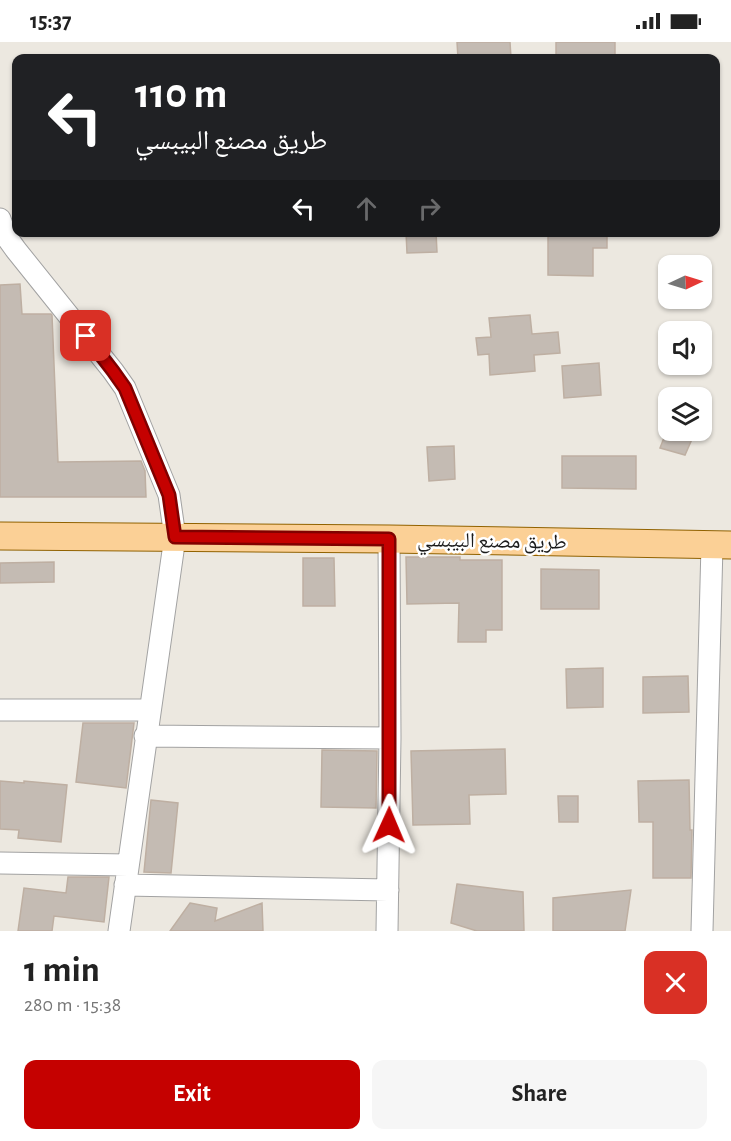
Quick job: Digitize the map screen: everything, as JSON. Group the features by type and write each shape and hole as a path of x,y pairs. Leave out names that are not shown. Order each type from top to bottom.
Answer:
{"main road":[{"name":"طريق مصنع البيبسي","path":"0,536 389,539 721,545"}],"street":[{"path":"0,219 6,236 16,250 125,388 169,495 175,537 119,931"},
{"path":"387,931 390,738 389,539"},
{"path":"702,931 721,545"},
{"path":"0,710 149,710"},
{"path":"145,736 390,738"},
{"path":"0,863 127,875 388,890"}],"building":[{"path":"457,42 510,42 511,54 458,54"},
{"path":"556,42 615,42 615,54 556,54"},
{"path":"406,237 436,237 437,252 407,253"},
{"path":"548,237 607,237 607,248 593,248 593,276 548,275"},
{"path":"20,284 22,314 52,315 58,462 141,461 145,471 146,497 0,497 0,285"},
{"path":"530,315 532,334 558,332 560,353 534,355 535,371 490,375 489,354 478,355 476,338 491,337 489,318"},
{"path":"599,363 601,395 564,398 562,366"},
{"path":"663,441 691,441 685,455 660,448"},
{"path":"454,446 455,479 429,481 427,447"},
{"path":"562,456 636,456 636,489 562,488"},
{"path":"406,557 502,560 502,630 486,630 486,642 458,642 459,603 407,604"},
{"path":"303,558 334,558 335,606 303,606"},
{"path":"54,562 54,582 0,583 0,563"},
{"path":"541,569 599,570 599,609 541,609"},
{"path":"603,668 603,707 567,708 566,669"},
{"path":"688,676 689,712 643,713 643,677"},
{"path":"83,723 134,723 126,788 76,782"},
{"path":"505,749 506,794 469,795 470,824 413,825 411,751"},
{"path":"322,750 377,751 376,808 321,807"},
{"path":"689,780 690,830 692,830 691,878 653,878 653,822 639,822 638,781"},
{"path":"0,781 67,785 61,842 18,838 19,830 0,829"},
{"path":"558,796 578,796 578,822 559,822"},
{"path":"151,800 178,803 171,873 144,872"},
{"path":"68,877 109,877 104,922 54,916 52,931 18,931 24,888 66,893"},
{"path":"457,884 523,892 524,931 477,931 451,923"},
{"path":"631,890 625,931 553,931 553,898"},
{"path":"190,903 217,908 215,921 262,903 263,931 170,931"}],"route":[{"path":"86,336 125,388 169,495 175,537 389,539 389,825"}]}
